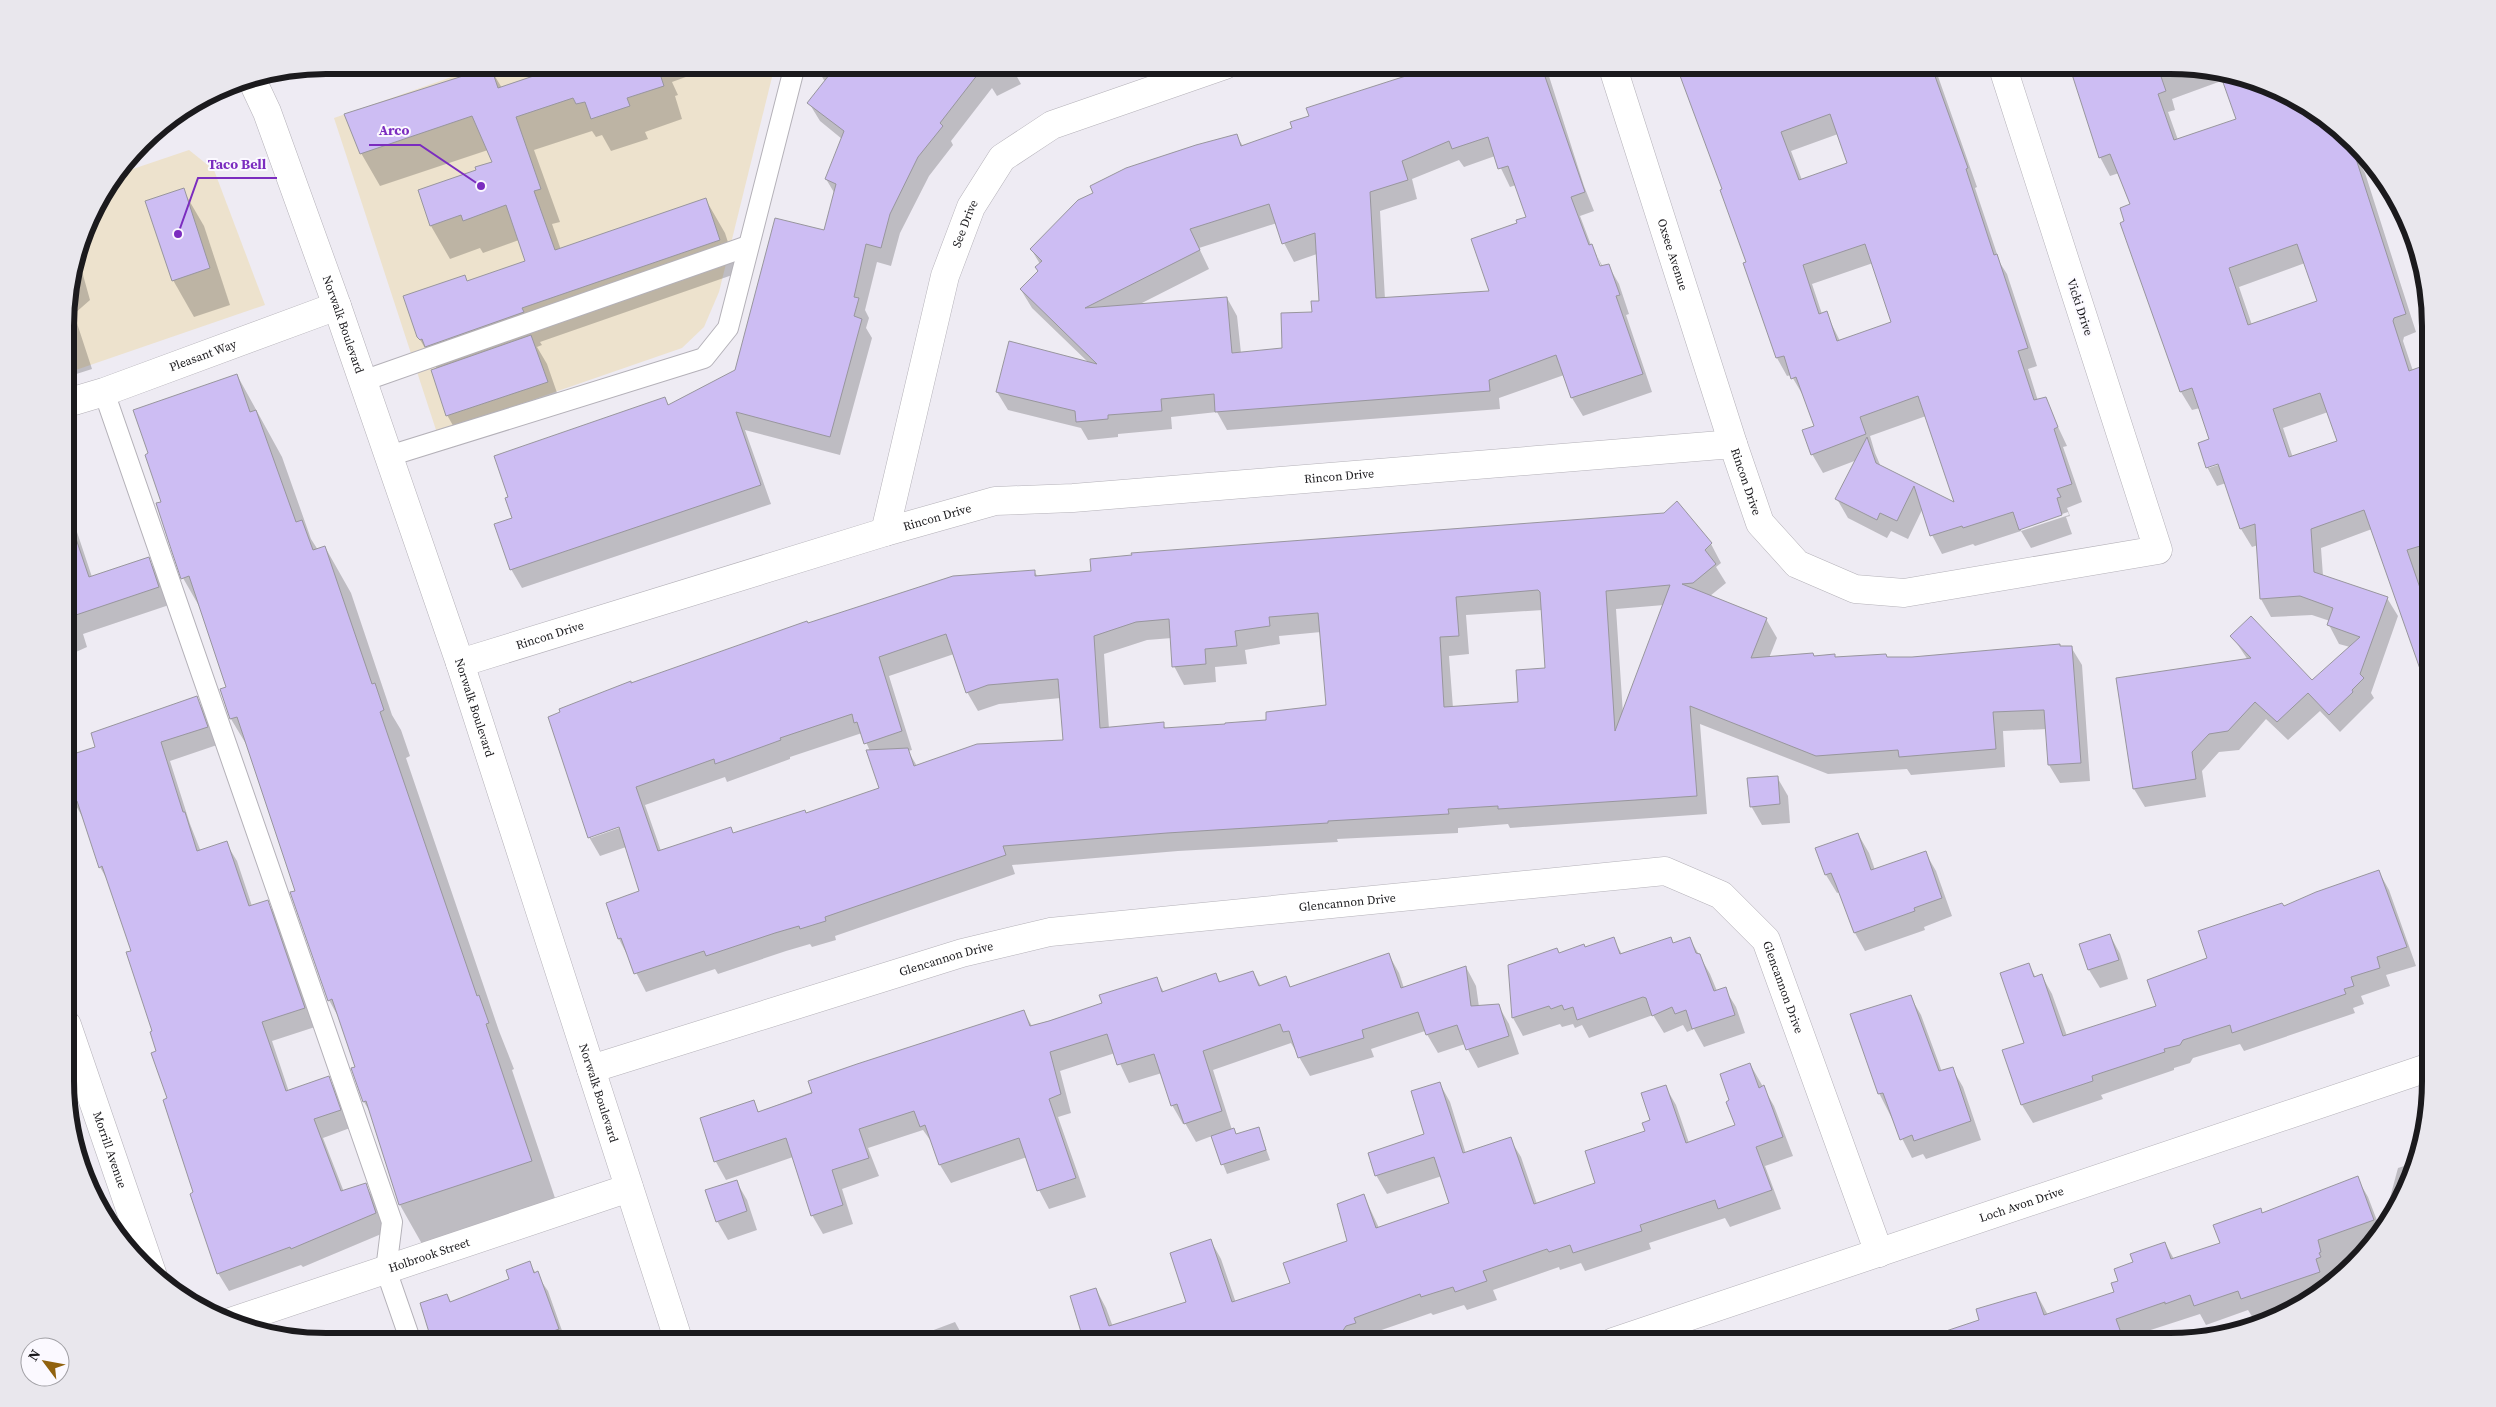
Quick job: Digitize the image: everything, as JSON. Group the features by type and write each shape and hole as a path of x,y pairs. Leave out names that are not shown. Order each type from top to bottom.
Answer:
{"street":[{"name":"See Drive","path":"885,532 945,276 971,207 1002,158 1052,125 1199,74"},
{"name":"Oxsee Avenue","path":"1615,74 1733,444"},
{"name":"Vicki Drive","path":"2005,74 2158,550"},
{"name":"Norwalk Boulevard","path":"254,84 267,112 337,306 460,664 676,1333"},
{"name":"Pleasant Way","path":"74,401 104,392 337,306"},
{"name":"Rincon Drive","path":"460,664 885,532 995,501 1082,498 1733,444 1760,523 1797,564 1855,589 1904,593 2158,550"},
{"name":"Glencannon Drive","path":"591,1069 962,953 1050,932 1665,871 1721,895 1766,940 1879,1253"},
{"name":"Morrill Avenue","path":"74,1046 145,1256"},
{"name":"Loch Avon Drive","path":"1640,1333 2422,1070"},
{"name":"Holbrook Street","path":"241,1318 629,1188"}],"lane":[{"path":"389,456 704,358 728,328 793,74"},
{"path":"363,381 748,246"},
{"path":"104,392 392,1222 386,1270 408,1333"}],"shaded area":[{"path":"460,74 773,74 719,292 704,327 682,348 437,433 334,118"},
{"path":"189,150 214,170 265,305 74,371 74,309 82,260 93,229 107,200 127,171"}],"building":[{"path":"469,74 493,74 498,88 539,74 660,74 664,86 627,98 630,106 591,119 585,102 576,104 573,98 516,117 541,189 534,191 555,250 706,198 720,240 522,308 524,312 425,347 422,339 420,340 417,337 403,296 465,275 467,281 525,261 506,205 463,221 461,215 430,226 418,190 476,170 475,167 492,162 472,116 360,154 344,114"},
{"path":"830,74 978,74 940,123 943,126 918,157 890,214 881,248 866,244 854,297 859,298 854,316 862,319 830,437 736,412 761,485 510,570 494,524 512,518 505,498 508,497 494,456 665,397 668,405 735,370 775,218 824,230 836,184 825,179 844,131 807,103"},
{"path":"1412,74 1544,74 1585,192 1571,197 1589,245 1592,244 1600,266 1609,264 1620,295 1616,296 1643,374 1571,398 1556,355 1489,380 1490,391 1215,412 1214,394 1161,399 1162,411 1108,415 1108,419 1076,422 1075,411 996,392 1009,341 1097,364 1020,289 1038,271 1035,267 1042,261 1030,249 1078,200 1093,193 1090,186 1126,168 1237,134 1241,146 1292,128 1290,122 1309,116 1306,108","holes":["1488,137 1498,169 1508,166 1526,217 1516,220 1517,223 1471,239 1489,291 1376,298 1370,192 1408,180 1402,161 1449,141 1452,149","1269,204 1282,244 1315,233 1319,301 1311,301 1312,312 1281,313 1282,348 1232,353 1227,297 1085,308 1200,250 1190,229"]},
{"path":"1679,74 1934,74 1968,168 1966,169 1994,255 1997,254 2028,348 2018,351 2034,400 2046,397 2058,427 2054,429 2072,484 2057,489 2061,497 2057,498 2062,515 2019,530 2013,512 1930,536 1914,486 1897,521 1880,513 1877,520 1835,499 1867,437 1876,463 1954,502 1918,396 1860,417 1866,434 1811,455 1802,430 1814,426 1796,377 1791,379 1784,356 1776,358 1743,263 1746,262 1720,190 1722,189","holes":["1830,114 1847,163 1799,180 1781,132","1865,244 1891,322 1837,341 1827,311 1819,314 1803,265"]},
{"path":"2072,74 2160,74 2166,91 2158,94 2174,140 2236,119 2222,80 2236,82 2267,93 2310,116 2336,136 2355,155 2406,314 2394,318 2393,321 2409,371 2422,366 2422,545 2407,550 2422,594 2422,675 2364,510 2311,529 2314,572 2388,597 2360,674 2364,678 2352,690 2353,692 2329,715 2308,693 2277,722 2255,702 2228,731 2209,734 2192,752 2196,779 2133,789 2116,678 2251,658 2230,636 2251,616 2312,680 2360,637 2327,625 2333,608 2300,596 2260,599 2255,524 2240,529 2218,464 2206,468 2198,443 2209,439 2192,388 2180,392 2120,223 2124,221 2120,208 2130,204 2110,154 2099,158","holes":["2297,244 2317,301 2248,325 2229,268","2320,393 2337,441 2289,457 2273,409"]},
{"path":"184,188 210,268 172,281 145,201"},
{"path":"531,335 548,382 446,416 431,370"},
{"path":"237,374 250,412 256,410 296,522 302,520 313,550 325,546 372,684 375,683 384,710 380,712 477,996 479,995 489,1023 486,1024 532,1161 399,1205 366,1101 363,1102 351,1068 355,1067 332,999 328,1001 290,892 295,891 237,717 230,719 220,689 226,687 189,576 181,579 156,503 161,502 145,455 148,453 133,410"},
{"path":"1677,501 1712,543 1705,550 1716,564 1693,583 1682,584 1767,618 1751,658 1813,653 1814,656 1835,654 1835,657 1886,654 1887,657 1912,657 2060,644 2060,646 2072,646 2081,763 2048,765 2044,710 1993,712 1996,749 1899,757 1898,750 1816,756 1690,706 1697,796 1498,809 1498,806 1448,809 1449,814 1328,821 1328,823 1003,846 1006,855 825,917 826,921 800,929 799,926 775,933 706,956 704,951 634,974 621,938 618,939 606,903 639,891 619,827 588,838 548,717 560,712 559,709 631,681 631,683 807,621 808,623 953,576 1035,570 1035,576 1091,571 1090,559 1132,555 1131,553 1664,513","holes":["1670,585 1615,731 1606,591","1538,590 1540,592 1545,668 1516,670 1518,702 1444,707 1440,637 1459,636 1456,597","1318,613 1326,705 1266,712 1266,720 1164,728 1164,722 1100,728 1094,636 1136,622 1169,619 1172,667 1206,664 1205,649 1237,646 1235,631 1270,626 1269,617","946,634 966,693 988,685 1058,679 1063,740 977,744 914,766 908,748 866,750 879,788 806,813 805,810 733,833 731,827 658,851 636,787 714,759 715,764 781,740 780,738 852,714 854,723 857,722 864,744 902,731 879,657"]},
{"path":"74,533 89,577 149,557 159,587 74,616"},
{"path":"197,696 208,727 161,742 183,812 185,812 197,851 227,841 249,906 268,900 305,1008 262,1022 286,1091 329,1076 341,1110 314,1119 341,1191 366,1183 376,1213 291,1249 290,1247 217,1274 190,1194 193,1192 163,1100 167,1098 151,1053 156,1051 150,1032 152,1031 126,952 131,951 102,866 99,868 77,801 74,802 74,754 95,747 91,733"},
{"path":"1778,776 1780,804 1750,807 1747,778"},
{"path":"1858,833 1871,870 1926,851 1942,898 1914,908 1915,911 1854,933 1831,873 1825,875 1815,848"},
{"path":"2379,870 2407,947 2377,957 2380,968 2351,977 2354,986 2344,989 2346,994 2232,1033 2230,1025 2183,1040 2180,1045 2164,1049 2165,1052 2092,1076 2093,1081 2021,1105 2002,1050 2024,1043 2000,973 2029,963 2034,977 2042,974 2063,1036 2156,1006 2147,980 2207,958 2198,931 2282,903 2284,906 2316,892"},
{"path":"2110,934 2119,960 2088,970 2079,944"},
{"path":"1614,937 1620,954 1671,937 1673,943 1690,937 1696,953 1700,954 1714,991 1726,987 1735,1015 1692,1029 1686,1010 1675,1014 1672,1007 1652,1016 1646,998 1643,997 1577,1020 1573,1007 1564,1010 1562,1005 1551,1009 1549,1006 1512,1018 1508,965 1557,948 1559,953 1584,944 1585,947"},
{"path":"1389,953 1401,988 1466,966 1471,1006 1499,1004 1509,1036 1466,1050 1457,1025 1426,1035 1418,1012 1362,1030 1364,1038 1298,1058 1289,1031 1283,1032 1280,1024 1203,1051 1222,1111 1184,1124 1177,1104 1171,1106 1154,1054 1117,1065 1107,1034 1050,1052 1061,1094 1049,1099 1076,1178 1037,1191 1019,1138 939,1165 925,1125 920,1127 914,1111 859,1129 869,1158 832,1170 843,1205 811,1216 786,1138 714,1162 700,1118 754,1100 758,1112 812,1093 808,1081 857,1064 1024,1010 1030,1026 1049,1021 1102,1003 1099,995 1157,977 1162,992 1216,973 1219,982 1253,971 1259,986 1286,976 1290,987"},
{"path":"1911,995 1939,1071 1953,1067 1971,1121 1914,1141 1912,1135 1900,1140 1883,1093 1878,1094 1850,1014"},
{"path":"1750,1063 1759,1088 1764,1085 1783,1137 1756,1147 1772,1190 1718,1209 1715,1200 1640,1225 1642,1231 1573,1253 1570,1245 1549,1252 1547,1249 1483,1271 1487,1281 1455,1292 1453,1287 1421,1297 1420,1294 1354,1318 1356,1323 1346,1326 1341,1333 1081,1333 1070,1296 1096,1288 1109,1326 1186,1302 1170,1253 1211,1239 1232,1302 1290,1283 1283,1263 1347,1241 1337,1204 1364,1194 1376,1228 1449,1203 1434,1157 1375,1176 1368,1153 1424,1134 1411,1091 1440,1082 1463,1153 1511,1137 1534,1204 1595,1183 1585,1151 1645,1131 1642,1123 1650,1120 1641,1093 1666,1085 1686,1143 1735,1125 1726,1102 1729,1100 1720,1074"},
{"path":"1259,1127 1266,1150 1221,1165 1211,1136 1234,1128 1236,1134"},
{"path":"2358,1176 2374,1220 2318,1240 2321,1257 2316,1259 2320,1272 2241,1299 2238,1291 2194,1306 2190,1295 2165,1304 2165,1302 2116,1319 2121,1333 1940,1333 1979,1320 1976,1309 2036,1292 2044,1315 2114,1292 2111,1283 2118,1281 2114,1269 2133,1262 2130,1254 2165,1242 2171,1259 2220,1243 2213,1225 2261,1208 2262,1213"},
{"path":"737,1180 747,1211 716,1222 705,1190"},
{"path":"530,1261 534,1273 538,1271 559,1329 551,1333 429,1333 420,1303 447,1294 450,1302 509,1279 506,1270"}],"place":[{"name":"Arco","path":"481,186"},
{"name":"Taco Bell","path":"178,234"}]}
